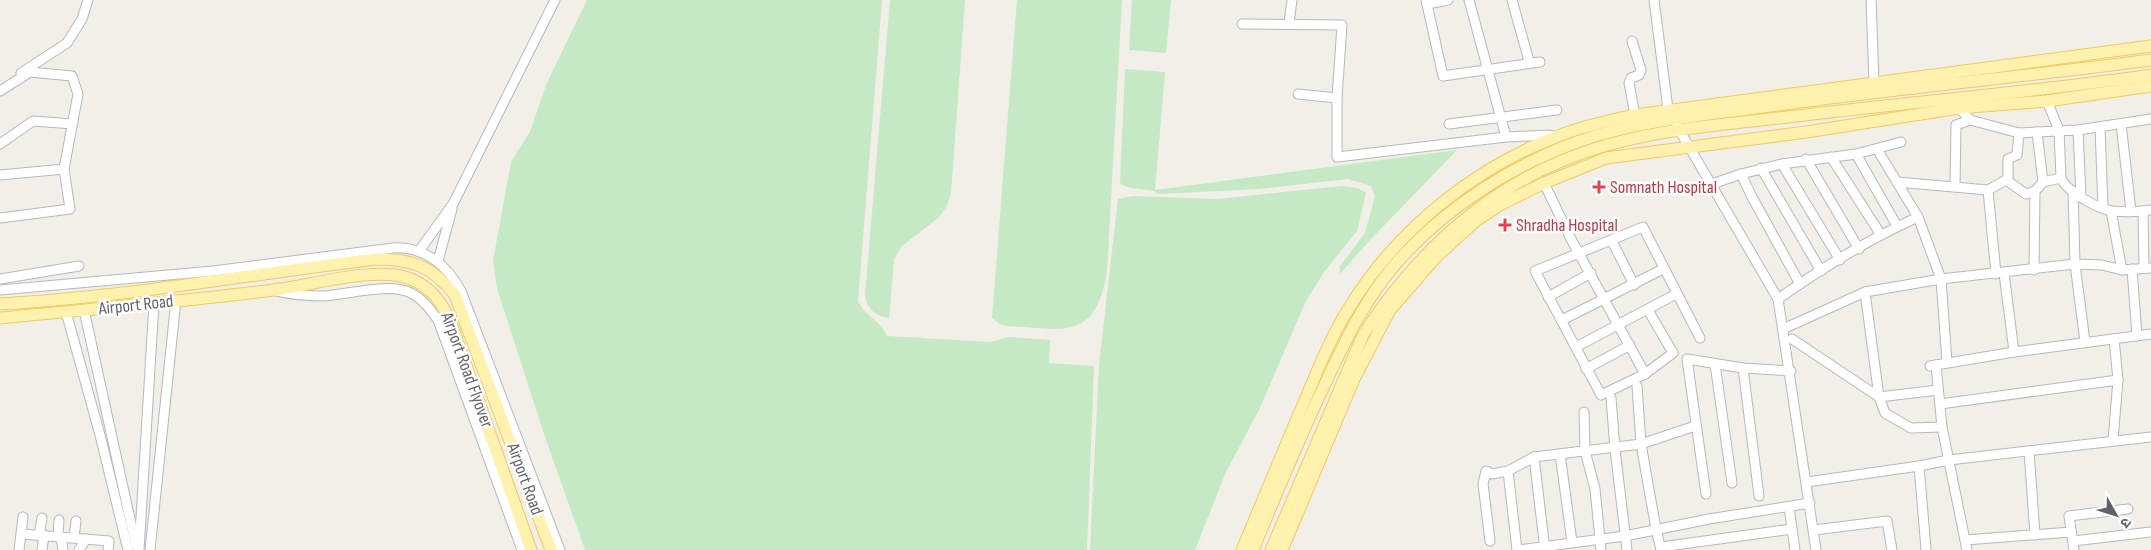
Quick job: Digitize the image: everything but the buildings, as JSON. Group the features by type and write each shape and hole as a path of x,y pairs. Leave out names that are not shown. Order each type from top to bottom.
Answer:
{"main road":[{"path":"1839,92 1874,82 1981,70 2151,46"},
{"path":"1242,550 1338,328 1377,268 1424,218 1468,184 1512,157 1557,137 1635,115 1671,115 1839,92 1982,81 2151,60"},
{"path":"1271,550 1363,336 1383,305 1424,256 1455,225 1494,196 1518,182 1584,152 1641,137 2151,75"},
{"path":"1282,550 1354,379 1390,310 1437,256 1477,220 1500,205 1544,183 1606,158 1806,132 1959,108 2048,101 2151,86"},
{"path":"1982,96 1999,104"},
{"path":"1253,550 1298,442 1345,340 1373,294 1398,260 1429,230 1497,180 1531,162 1580,141 1642,125 1671,115"},
{"name":"Airport Road","path":"0,304 77,300 376,259 398,259 414,262 436,274 455,295 551,550"},
{"name":"Airport Road Flyover","path":"272,290 384,274 404,276 418,282 435,294 450,320 531,550"},
{"name":"Airport Road","path":"0,318 272,290"}],"street":[{"path":"0,86 67,43 82,19 88,0"},
{"path":"419,251 453,204 555,0"},
{"path":"1289,23 1292,0"},
{"path":"1448,0 1427,2 1443,76 1529,62 1540,62"},
{"path":"1469,0 1489,68 1506,137"},
{"path":"1512,0 1529,62"},
{"path":"1654,0 1671,115 1778,300 1791,371 1816,550"},
{"path":"1871,0 1874,82"},
{"path":"1242,24 1342,25 1337,98 1338,157 1506,137 1550,135 1557,137"},
{"path":"1632,41 1641,70 1639,75 1632,78 1629,83 1635,115"},
{"path":"0,92 30,72 72,76 78,94 64,169 70,209 0,218"},
{"path":"1298,94 1337,98"},
{"path":"1783,329 1864,292 1941,279 2075,264 2102,265 2122,270 2147,268 2147,210 2107,210 2081,197 2061,178 2059,130 2048,101"},
{"path":"1959,108 1970,120 2019,133 2078,130 2151,119"},
{"path":"1449,124 1557,110"},
{"path":"1955,187 1956,125 1970,120"},
{"path":"0,144 33,122 73,124"},
{"path":"2121,124 2131,211"},
{"path":"2100,127 2107,210 2122,270"},
{"path":"2078,130 2081,197"},
{"path":"2036,132 2043,182"},
{"path":"2006,180 2008,159 2017,155 2019,133"},
{"path":"1712,184 1761,168 1856,154 1901,142"},
{"path":"1877,149 1918,217 1941,279 1947,362"},
{"path":"1856,154 1897,226"},
{"path":"1831,157 1881,235"},
{"path":"1806,160 1859,249"},
{"path":"1782,164 1840,260"},
{"path":"1761,168 1820,271"},
{"path":"0,176 64,169"},
{"path":"1741,174 1800,284"},
{"path":"2006,180 2025,194 2035,191 2043,182 2061,178"},
{"path":"1897,182 1988,190 2006,180"},
{"path":"1544,183 1579,253 1645,374"},
{"path":"1988,190 2014,352"},
{"path":"2034,270 2035,191"},
{"path":"2073,191 2075,264 2085,342"},
{"path":"438,261 453,204"},
{"path":"1778,300 1820,271 1897,226 1918,217"},
{"path":"1648,310 1673,353 1645,374 1601,395 1535,271 1643,227 1700,338"},
{"path":"1612,241 1634,284"},
{"path":"0,290 213,271 393,248 419,251 438,261 455,279 461,291 560,550"},
{"path":"0,279 79,266"},
{"path":"1562,320 1605,300 1663,269"},
{"path":"2132,269 2137,336"},
{"path":"1548,297 1591,273"},
{"path":"272,290 297,296 323,296 383,289 408,291 424,302 438,320 522,550"},
{"path":"1864,292 1879,396 1884,413 1911,428 1942,427"},
{"path":"1576,348 1676,294"},
{"path":"150,550 176,300"},
{"path":"138,550 154,303"},
{"path":"84,310 138,550"},
{"path":"66,312 100,435 128,550"},
{"path":"1967,550 1942,427 1933,365 2151,334"},
{"path":"1792,339 1879,396 1938,390"},
{"path":"2113,440 2118,380 2114,339"},
{"path":"1586,369 1630,345"},
{"path":"1706,494 1694,426 1687,359 1743,368 1791,371"},
{"path":"1715,364 1732,483"},
{"path":"1743,368 1759,496"},
{"path":"1940,404 2118,380"},
{"path":"1637,386 1641,444 1661,549 1792,529"},
{"path":"1611,398 1627,550"},
{"path":"1584,412 1585,451 1595,488 1601,550"},
{"path":"1490,540 1483,484 1486,472 1492,474 1508,471 1534,457 1615,449 1641,444 1694,426"},
{"path":"1807,482 1950,460 2151,437"},
{"path":"2030,451 2035,534"},
{"path":"1560,454 1572,542"},
{"path":"1534,457 1545,548"},
{"path":"1919,466 1926,549"},
{"path":"1508,471 1518,550 1545,548 1572,542 1625,536 1810,503"},
{"path":"1789,507 1794,550"},
{"path":"2073,541 2069,516 2128,509"},
{"path":"18,550 22,534 23,517"},
{"path":"42,518 42,550"},
{"path":"59,520 63,550"},
{"path":"74,537 76,521"},
{"path":"1814,530 1887,521 1892,550"},
{"path":"1965,540 2035,534 2073,541 2151,532"},
{"path":"22,534 109,541 108,550"},
{"path":"79,550 86,539"}],"green space":[{"path":"587,0 882,0 858,301 865,311 881,326 887,336 990,342 1009,337 1050,340 1049,363 1094,366 1087,550 585,550 544,434 497,288 493,261 511,162 530,132 546,85"},
{"path":"890,0 965,0 951,193 947,206 938,218 902,246 894,259 889,318 880,316 872,311 865,295"},
{"path":"1017,0 1122,0 1107,272 1102,295 1094,310 1085,321 1060,329 1006,326 992,318"},
{"path":"1132,0 1171,0 1166,53 1129,50"},
{"path":"1125,69 1165,72 1155,190 1457,150 1370,240 1340,274 1340,266 1365,233 1375,196 1371,186 1348,179 1258,189 1160,194 1155,191 1131,188 1120,184"},
{"path":"1341,186 1358,188 1366,193 1357,231 1324,272 1305,303 1259,410 1226,472 1195,550 1090,550 1099,365 1118,199 1133,196 1218,199"}],"place":[{"name":"Somnath Hospital","path":"1599,187"},
{"name":"Shradha Hospital","path":"1505,225"}]}
